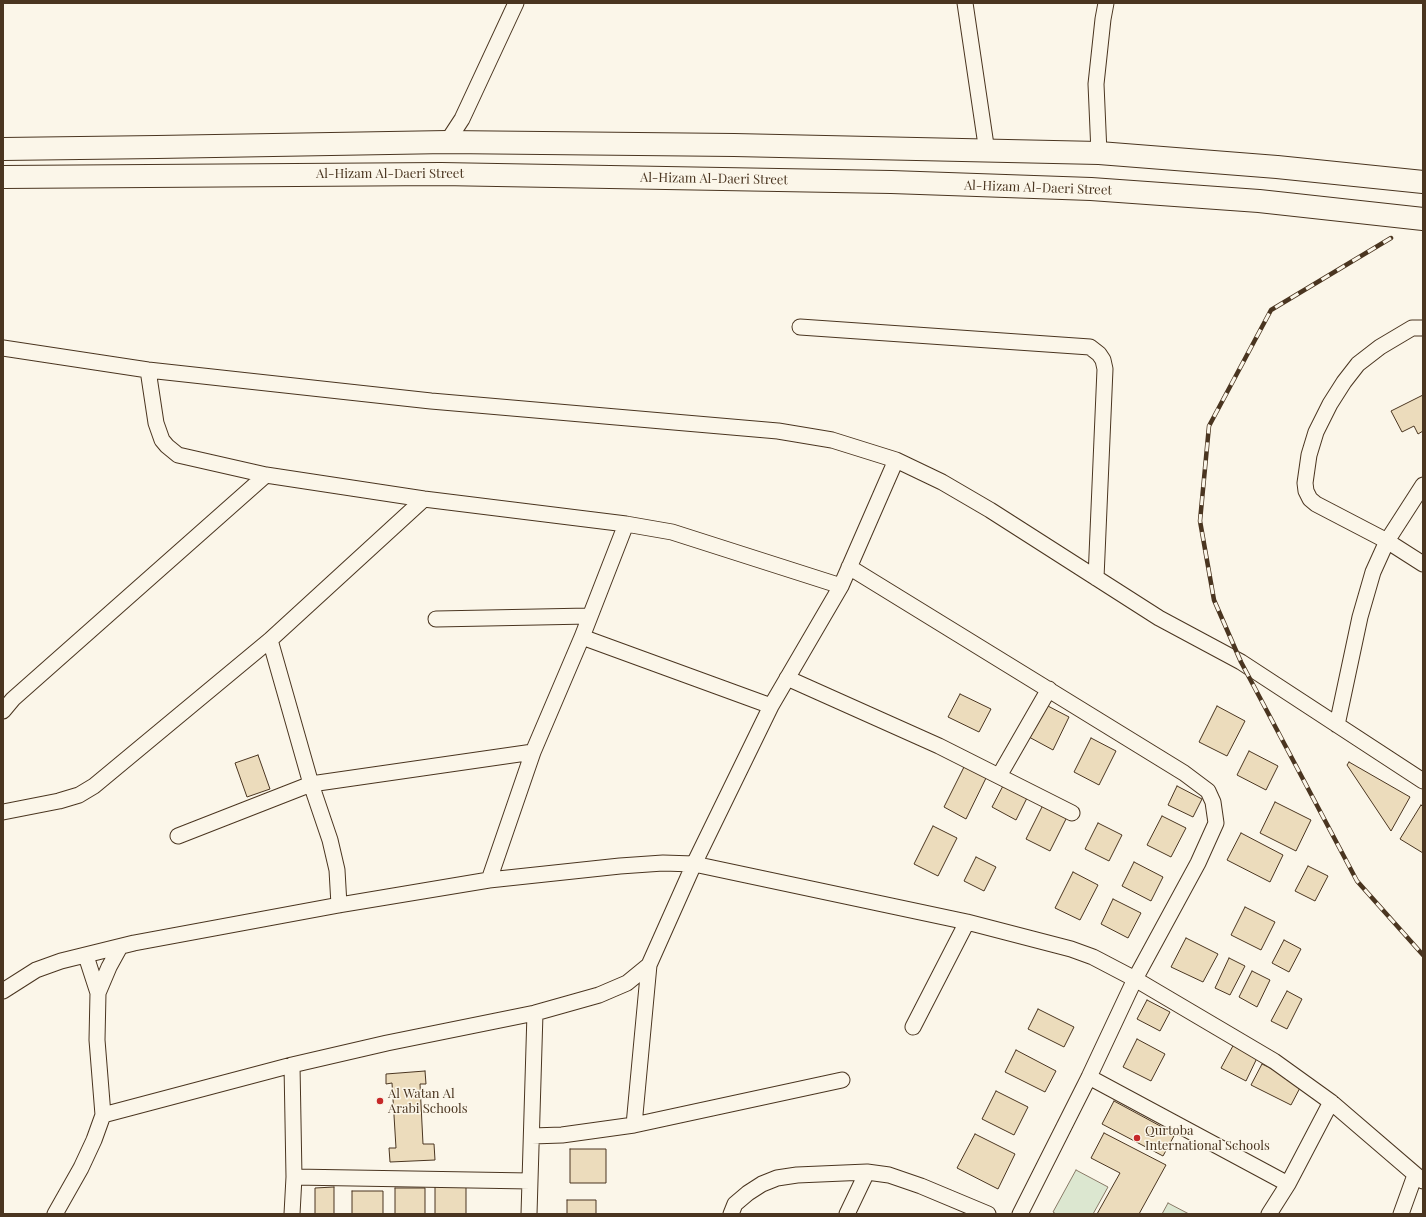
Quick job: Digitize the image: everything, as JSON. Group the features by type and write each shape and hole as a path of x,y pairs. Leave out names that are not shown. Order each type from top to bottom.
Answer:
{"highway":[{"path":"3,149 157,148 447,142 734,145 987,152 1099,153 1277,167 1422,181"},
{"name":"Al-Hizam Al-Daeri Street","path":"3,177 441,174 891,182 1091,189 1259,201 1423,219"}],"street":[{"path":"447,142 462,119 516,3"},
{"path":"965,3 987,152"},
{"path":"1099,153 1096,84 1106,3"},
{"path":"800,327 1090,347 1099,354 1103,360 1105,369 1096,578"},
{"path":"1423,328 1412,328 1380,347 1358,364 1344,382 1330,404 1316,432 1309,455 1305,483 1306,491 1310,499 1316,504 1387,541 1423,564"},
{"path":"3,348 148,370 430,402 778,431 832,440 896,460 942,482 990,510 1159,618 1241,662 1337,725 1422,778"},
{"path":"148,370 156,424 162,440 178,455 266,475 424,499 626,524 672,532 841,586"},
{"path":"634,1125 650,965 694,864 771,706 841,586 896,460"},
{"path":"4,709 13,699 266,475"},
{"path":"1337,725 1360,617 1373,572 1387,541 1423,485"},
{"path":"3,812 59,801 79,795 94,786 270,640 424,499"},
{"path":"489,880 533,752 582,637 626,524"},
{"path":"849,567 1184,773 1208,791 1213,802 1216,823 1198,863 1135,979 1089,1077 1020,1214"},
{"path":"436,619 589,616"},
{"path":"582,637 771,706"},
{"path":"270,640 311,784 330,840 337,870 339,905"},
{"path":"788,678 940,746 1072,813"},
{"path":"1000,776 1049,689"},
{"path":"178,836 311,784 533,752"},
{"path":"3,991 36,970 61,961 120,948 134,943 339,905 489,880 627,865 663,863 694,864 967,922 1093,957 1135,979 1274,1060 1331,1102 1419,1178 1400,1214"},
{"path":"913,1027 967,922"},
{"path":"98,993 109,967 120,948"},
{"path":"55,1214 81,1168 94,1140 103,1115 97,1040 98,993 86,956"},
{"path":"103,1115 292,1065 387,1043 535,1013 599,995 626,983 650,965"},
{"path":"529,1214 535,1013"},
{"path":"292,1065 294,1177 292,1214"},
{"path":"1089,1077 1288,1184"},
{"path":"532,1136 562,1135 634,1125 842,1080"},
{"path":"1269,1214 1288,1184 1331,1102"},
{"path":"731,1214 735,1204 748,1193 762,1184 777,1178 797,1175 867,1172 889,1175 902,1179 988,1214"},
{"path":"847,1214 867,1172"},
{"path":"294,1177 530,1181"}],"green space":[{"path":"1076,1170 1108,1187 1093,1214 1056,1214 1053,1212"},
{"path":"1168,1203 1189,1214 1162,1214"}],"building":[{"path":"1423,395 1423,431 1418,434 1414,426 1402,432 1391,411"},
{"path":"960,694 991,709 979,732 948,717"},
{"path":"1046,705 1069,717 1053,750 1029,737"},
{"path":"1217,706 1245,721 1227,756 1199,742"},
{"path":"1091,738 1116,751 1099,785 1074,772"},
{"path":"1249,751 1278,766 1266,790 1237,775"},
{"path":"258,755 270,789 247,797 235,763"},
{"path":"1349,762 1410,797 1391,831 1347,765"},
{"path":"965,765 987,776 966,819 944,807"},
{"path":"1004,784 1028,796 1016,820 992,807"},
{"path":"1177,786 1202,799 1193,817 1168,805"},
{"path":"1275,802 1311,820 1296,851 1260,833"},
{"path":"1044,803 1068,815 1050,851 1026,839"},
{"path":"1421,805 1423,807 1423,853 1400,839"},
{"path":"1162,816 1186,828 1171,857 1147,845"},
{"path":"1098,823 1122,835 1109,861 1085,849"},
{"path":"933,826 957,838 938,876 914,864"},
{"path":"1241,833 1283,855 1270,882 1227,860"},
{"path":"976,857 996,867 984,891 964,881"},
{"path":"1134,862 1163,877 1151,901 1122,886"},
{"path":"1308,866 1328,876 1315,901 1295,891"},
{"path":"1073,872 1098,885 1080,920 1055,908"},
{"path":"1113,899 1141,913 1128,938 1101,924"},
{"path":"1245,907 1275,922 1261,950 1231,935"},
{"path":"1186,938 1218,954 1203,982 1171,967"},
{"path":"1284,940 1301,949 1289,972 1272,963"},
{"path":"1229,958 1245,966 1230,995 1215,988"},
{"path":"1252,971 1270,980 1257,1007 1239,997"},
{"path":"1287,991 1302,999 1287,1029 1271,1021"},
{"path":"1147,1000 1170,1012 1160,1031 1137,1019"},
{"path":"1038,1009 1074,1027 1064,1047 1028,1029"},
{"path":"1137,1039 1165,1054 1151,1081 1123,1067"},
{"path":"1234,1044 1258,1056 1246,1081 1221,1068"},
{"path":"1016,1050 1056,1071 1045,1092 1005,1072"},
{"path":"1262,1064 1302,1084 1291,1105 1251,1085"},
{"path":"425,1071 426,1084 420,1084 423,1144 434,1144 435,1160 390,1162 389,1148 396,1148 392,1083 386,1084 386,1074"},
{"path":"996,1091 1028,1107 1014,1135 982,1119"},
{"path":"1114,1101 1175,1134 1163,1156 1102,1124"},
{"path":"1104,1133 1166,1165 1139,1214 1097,1214 1120,1173 1091,1158"},
{"path":"975,1134 1015,1154 998,1189 957,1168"},
{"path":"570,1149 606,1149 606,1183 570,1183"},
{"path":"466,1183 466,1214 435,1214 435,1184"},
{"path":"334,1187 334,1214 315,1214 315,1188"},
{"path":"395,1188 425,1188 425,1214 395,1214"},
{"path":"352,1191 383,1191 383,1214 352,1214"},
{"path":"567,1200 596,1200 596,1214 567,1214"}],"railway":[{"path":"1391,238 1271,310 1209,426 1200,521 1214,600 1241,662 1357,881 1423,955"}],"place":[{"name":"Al Watan Al Arabi Schools","path":"380,1101"},
{"name":"Qurtoba International Schools","path":"1137,1138"}]}
